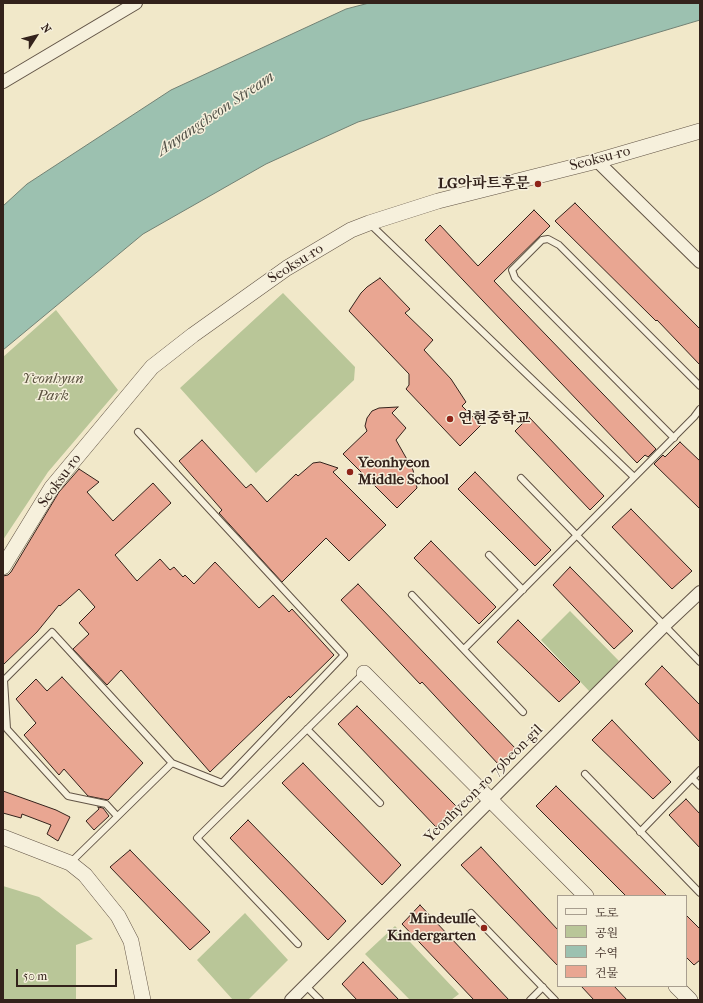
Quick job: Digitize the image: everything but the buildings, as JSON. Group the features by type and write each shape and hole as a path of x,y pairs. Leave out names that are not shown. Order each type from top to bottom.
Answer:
{"street":[{"path":"3,82 136,3"},
{"name":"Seoksu-ro","path":"3,567 52,487 152,367 193,335 287,268 350,230 369,223 438,202 597,161 700,131"},
{"path":"597,161 700,262"},
{"name":"Yeonhyeon-ro 79beon-gil","path":"291,1000 664,626 700,592"},
{"path":"364,673 585,895"},
{"path":"3,837 70,863 85,874 118,916 131,942 143,1000"},
{"path":"677,987 690,1000"},
{"path":"697,1000 700,996"}],"lane":[{"path":"369,223 634,478"},
{"path":"674,438 514,278 512,270 542,240 548,239 559,245 700,386"},
{"path":"464,650 674,438 700,409"},
{"path":"116,816 106,804 68,796 6,729 4,680 52,632 172,763 222,783 344,656 138,432"},
{"path":"521,478 700,662"},
{"path":"489,555 523,590"},
{"path":"412,596 523,712"},
{"path":"298,944 197,838 364,673"},
{"path":"307,729 380,804"},
{"path":"70,863 116,816 172,763"},
{"path":"640,832 700,770"},
{"path":"585,774 700,893"},
{"path":"692,778 700,786"},
{"path":"471,913 555,1000"},
{"path":"306,986 320,1000"},
{"path":"530,1000 542,987"}],"green space":[{"path":"283,293 355,367 354,380 256,473 180,388"},
{"name":"Yeonhyun Park","path":"56,310 118,390 48,472 3,540 3,357"},
{"path":"570,611 619,661 590,692 541,640"},
{"path":"3,886 39,897 93,939 76,945 76,1000 3,1000"},
{"path":"245,913 288,960 248,1000 233,1000 197,960"},
{"path":"395,926 459,994 451,1000 410,1000 365,954"}],"water":[{"name":"Anyangcheon Stream","path":"369,3 700,3 700,20 358,122 266,164 143,234 3,350 3,206 27,184 171,90 346,9"}],"place":[{"name":"LG아파트후문","path":"538,184"},
{"name":"연현중학교","path":"450,419"},
{"name":"Yeonhyeon Middle School","path":"350,472"},
{"name":"Mindeulle Kindergarten","path":"484,928"}]}
